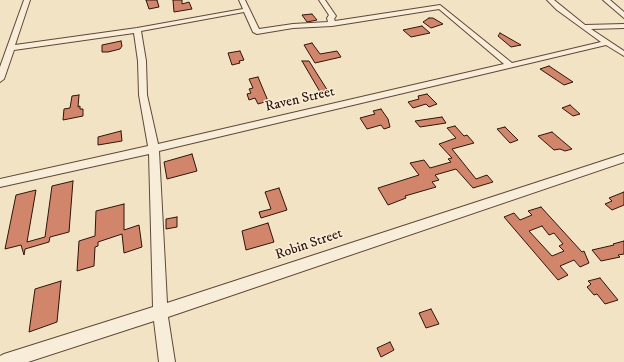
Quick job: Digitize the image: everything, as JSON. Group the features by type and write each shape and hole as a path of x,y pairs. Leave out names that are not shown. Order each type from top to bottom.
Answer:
{"street":[{"path":"0,79 27,0"},
{"path":"242,0 257,32 293,26 332,24 440,7 511,66"},
{"path":"322,0 333,16 330,18 332,24"},
{"path":"550,0 559,9 583,27 624,54"},
{"path":"606,0 624,16"},
{"path":"10,48 137,30 247,10"},
{"path":"583,27 624,26"},
{"path":"137,30 142,61 143,95 154,149 160,312 167,362"},
{"name":"Raven Street","path":"0,183 154,149 606,43"},
{"name":"Robin Street","path":"4,362 160,312 624,158"}],"building":[{"path":"146,0 157,0 159,7 149,9"},
{"path":"173,0 182,0 182,4 189,2 192,9 174,12"},
{"path":"312,14 317,20 307,22 302,15"},
{"path":"429,18 433,18 443,24 431,28 423,22"},
{"path":"422,26 430,33 411,37 403,30"},
{"path":"500,33 521,45 511,47 498,36"},
{"path":"121,41 122,46 120,49 102,52 102,45"},
{"path":"312,43 320,54 337,51 341,57 315,63 304,45"},
{"path":"240,51 244,60 239,61 240,63 232,65 228,53"},
{"path":"302,61 309,61 331,96 323,97"},
{"path":"549,66 573,82 564,85 540,69"},
{"path":"258,77 268,101 258,104 255,98 249,100 247,94 251,93 249,89 253,88 249,79"},
{"path":"427,94 437,104 429,107 426,104 413,108 408,102 419,99 418,96"},
{"path":"79,95 78,107 80,106 80,109 83,109 83,116 63,120 64,109 70,108 72,96"},
{"path":"570,105 580,114 573,116 562,108"},
{"path":"381,109 388,119 390,127 384,129 381,125 367,129 360,118 375,114 373,111"},
{"path":"442,117 446,123 420,127 415,121"},
{"path":"455,126 464,136 467,135 474,143 452,149 476,179 487,175 493,182 473,188 456,169 435,175 439,180 432,182 436,187 405,196 406,198 388,205 378,188 419,175 410,163 424,160 430,168 451,162 448,159 452,158 439,144 456,138 447,128"},
{"path":"505,127 518,140 510,143 497,129"},
{"path":"121,131 122,141 98,145 98,137"},
{"path":"552,132 572,149 565,151 560,149 554,150 538,136"},
{"path":"192,154 197,171 167,179 164,162"},
{"path":"73,181 69,232 50,237 49,242 25,249 24,255 21,245 5,249 16,195 36,190 27,242 45,237 52,186"},
{"path":"279,188 287,210 261,218 259,212 271,209 265,192"},
{"path":"624,192 624,205 612,210 605,204 612,201 609,198"},
{"path":"124,204 124,230 139,225 142,247 124,253 122,234 98,242 98,246 95,247 94,266 77,271 79,241 95,236 96,211"},
{"path":"541,207 582,252 584,251 589,263 580,267 574,260 560,266 568,275 558,280 504,217 514,213 520,220 532,215 528,211","holes":["542,226 549,235 554,233 563,244 559,246 564,251 552,256 529,231"]},
{"path":"177,217 177,227 166,229 166,219"},
{"path":"268,223 274,242 246,250 242,231"},
{"path":"624,241 624,254 618,255 620,257 601,261 592,250 614,245 613,244"},
{"path":"600,278 618,300 605,304 597,294 594,295 587,287 591,284 588,281"},
{"path":"61,281 57,322 29,332 35,289"},
{"path":"431,309 439,324 426,328 419,313"},
{"path":"390,342 394,350 381,357 377,348"}]}
